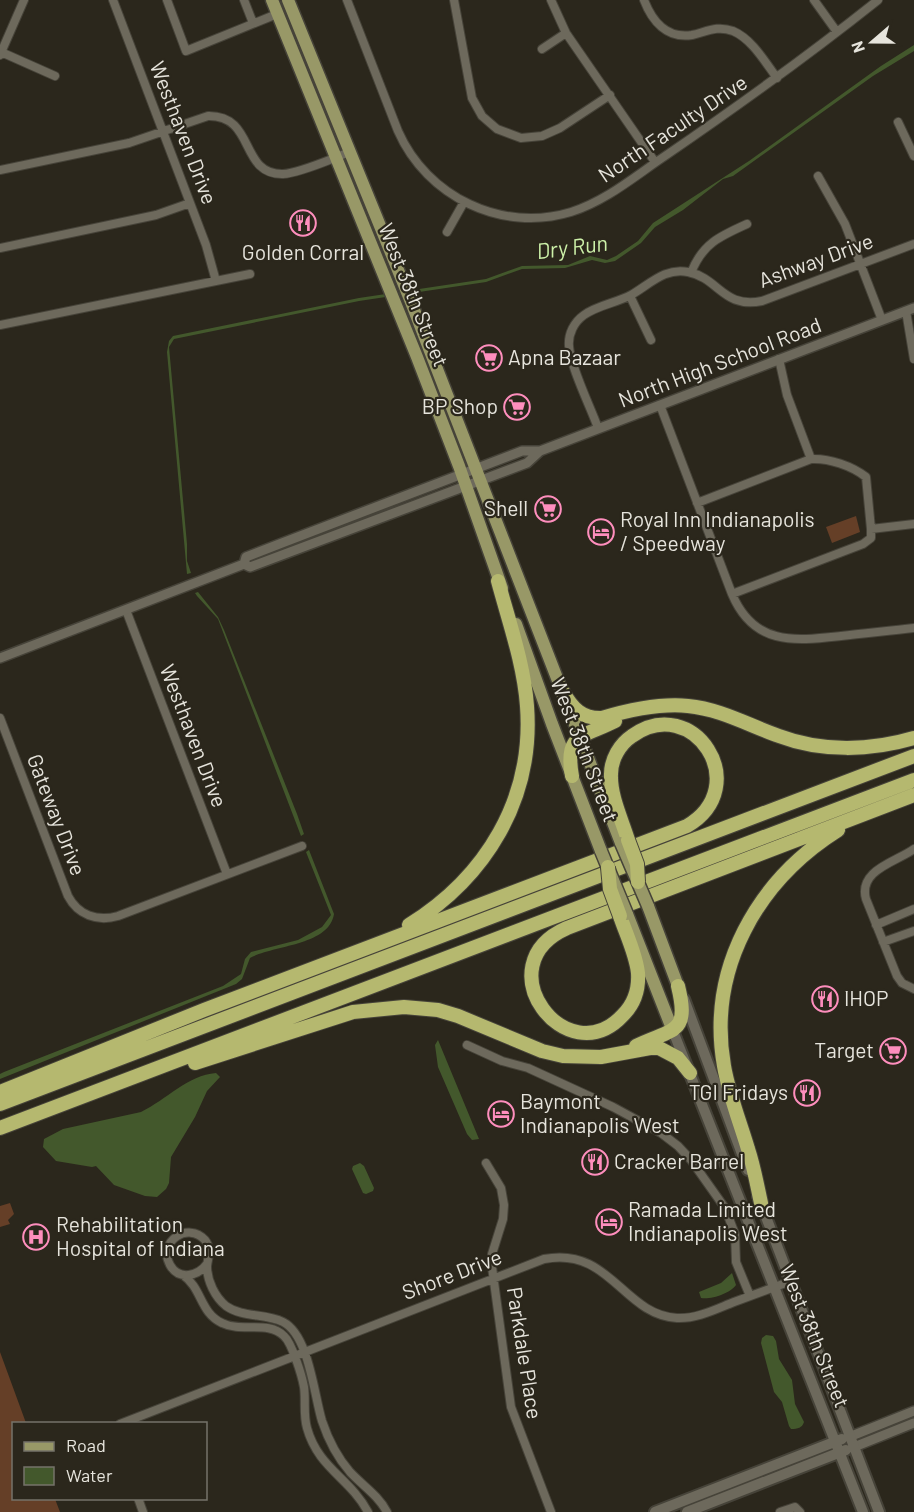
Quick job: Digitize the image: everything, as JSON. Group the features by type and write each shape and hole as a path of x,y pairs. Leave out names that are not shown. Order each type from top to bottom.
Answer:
{"highway":[{"path":"359,950 405,928 459,887 479,865 497,838 513,804 527,742 527,706 522,673 498,581"},
{"path":"563,692 569,704 576,711 594,718 666,706 695,707 723,713 790,740 831,747 872,746 914,738"},
{"path":"572,776 569,753 580,738 633,711"},
{"path":"0,1092 204,1010 359,950 678,830 696,821 713,801 717,780 712,754 694,734 675,726 653,726 634,734 619,749 611,769 611,785 625,842 637,864 638,882"},
{"path":"0,1104 914,756"},
{"path":"0,1128 914,780"},
{"path":"608,867 610,889 624,915 638,970 637,988 632,1004 618,1020 599,1030 578,1031 559,1025 546,1015 533,992 531,982 536,956 553,935 567,928 880,808 914,795"},
{"path":"761,1203 749,1151 727,1082 723,1057 722,1011 730,965 755,909 784,872 819,842 880,808"},
{"path":"621,1054 673,1031 682,1017 682,1001 678,986"},
{"path":"81,1098 124,1089 353,1012 384,1008 425,1008 448,1013 533,1047 563,1056 601,1057 650,1048 664,1050 678,1058 690,1073"}],"main road":[{"name":"West 38th Street","path":"272,0 389,286 463,481 498,581 608,867"},
{"name":"West 38th Street","path":"288,0 404,284 580,738 625,842"},
{"name":"West 38th Street","path":"638,882 879,1512"},
{"name":"West 38th Street","path":"624,915 690,1073 863,1512"},
{"path":"655,1512 852,1442"},
{"path":"687,1512 838,1447"}],"street":[{"path":"24,0 1,53 55,76"},
{"name":"Westhaven Drive","path":"112,0 209,252 216,281"},
{"path":"167,0 186,51 278,14"},
{"path":"244,0 253,23"},
{"name":"North Faculty Drive","path":"347,0 404,144 428,177 464,202 487,212 530,218 561,214 598,201 777,78 878,0"},
{"path":"454,0 471,95 480,114 497,129 521,138 542,136 560,128 610,95"},
{"path":"551,0 566,33 656,162"},
{"path":"644,0 650,15 657,24 671,33 688,35 711,29 722,29 741,35 777,78"},
{"path":"814,0 837,32"},
{"path":"542,49 566,33"},
{"path":"0,170 129,143 202,117 214,116 231,122 240,130 257,163 275,173 290,173 350,152"},
{"path":"898,122 914,156"},
{"path":"818,176 839,210 882,320"},
{"path":"447,232 464,202"},
{"path":"0,248 156,215 190,203"},
{"path":"598,428 570,355 570,335 575,324 585,314 630,296 665,274 679,271 691,273 698,256 707,246 747,224"},
{"name":"Ashway Drive","path":"691,273 701,277 729,297 751,303 768,300 914,244"},
{"path":"0,325 250,274"},
{"path":"630,296 651,340"},
{"path":"910,310 914,359"},
{"name":"North High School Road","path":"0,658 244,564 250,567 479,475 527,462 540,451 910,310"},
{"path":"779,359 788,395 811,459"},
{"path":"660,405 738,608 758,628 769,634 795,640 914,628"},
{"path":"697,503 811,459 819,458 856,469 866,477 871,538 863,544 732,594"},
{"path":"872,529 914,524"},
{"name":"Westhaven Drive","path":"126,610 227,874"},
{"name":"Gateway Drive","path":"0,718 68,896 74,906 90,917 101,919 115,917 227,874"},
{"path":"227,874 302,846"},
{"path":"914,849 874,872 866,884 865,896 899,980 914,989"},
{"path":"876,925 914,909"},
{"path":"883,942 914,931"},
{"path":"467,1045 502,1061 528,1068 613,1107 661,1133 678,1146 692,1160 725,1208 735,1234 736,1262 750,1296"},
{"name":"Parkdale Place","path":"486,1163 501,1188 504,1205 503,1219 492,1254 511,1407 551,1512"},
{"path":"368,1512 355,1492 321,1458 311,1441 304,1411 303,1383 288,1341 277,1330 235,1327 217,1320 203,1307 195,1287 172,1268 167,1255 169,1244 179,1234 191,1233 203,1238 209,1249 207,1264 212,1288 224,1303 241,1313 274,1319 286,1324 296,1334 314,1382 321,1419 330,1442 346,1467 375,1494 387,1512"},
{"name":"Shore Drive","path":"125,1422 544,1259 562,1257 576,1259 600,1270 647,1308 662,1316 679,1318 699,1316 790,1281"},
{"path":"181,1274 196,1274 207,1264"},
{"path":"852,1442 914,1411"},
{"path":"852,1442 914,1423"},
{"path":"781,1512 795,1507 800,1512"}],"shaded area":[{"path":"856,516 860,532 832,543 826,527"},
{"path":"10,1203 14,1214 8,1220 10,1224 0,1227 0,1206"},
{"path":"0,1352 26,1422 12,1422 12,1500 55,1500 60,1512 0,1512"}],"water":[{"name":"Dry Run","path":"914,45 914,51 873,76 733,176 723,179 683,210 655,227 641,243 615,261 605,263 592,260 565,268 522,269 486,282 359,301 174,339 169,347 187,561 191,573 187,574 167,352 169,341 173,336 359,298 486,279 522,266 568,265 590,256 607,260 638,241 653,223 749,161"},
{"path":"198,592 218,617 224,630 297,814 304,834 301,836 218,619 197,596 195,593"},
{"path":"309,850 334,914 330,925 322,933 311,939 250,958 242,979 236,984 0,1079 0,1074 4,1072 223,986 241,974 245,959 251,952 298,940 322,927 331,915 306,852"},
{"path":"438,1040 479,1139 472,1140 467,1134 438,1067 435,1045"},
{"path":"216,1073 220,1077 207,1091 195,1117 171,1157 169,1183 157,1197 145,1196 114,1185 96,1166 56,1161 43,1147 44,1139 63,1129 141,1112 196,1078"},
{"path":"360,1163 364,1166 374,1188 366,1194 363,1193 352,1169"},
{"path":"732,1273 736,1285 733,1288 715,1297 701,1298 699,1292 721,1283"},
{"path":"766,1335 773,1336 776,1341 779,1359 792,1380 795,1404 804,1422 798,1428 791,1429 789,1426 782,1402 774,1392 761,1343 762,1338"}],"place":[{"name":"Golden Corral","path":"303,223"},
{"name":"Apna Bazaar","path":"489,358"},
{"name":"BP Shop","path":"517,407"},
{"name":"Shell","path":"548,509"},
{"name":"Royal Inn Indianapolis / Speedway","path":"601,532"},
{"name":"IHOP","path":"825,999"},
{"name":"Target","path":"893,1051"},
{"name":"TGI Fridays","path":"807,1093"},
{"name":"Baymont Indianapolis West","path":"501,1114"},
{"name":"Cracker Barrel","path":"595,1162"},
{"name":"Ramada Limited Indianapolis West","path":"609,1222"},
{"name":"Rehabilitation Hospital of Indiana","path":"36,1237"}]}
